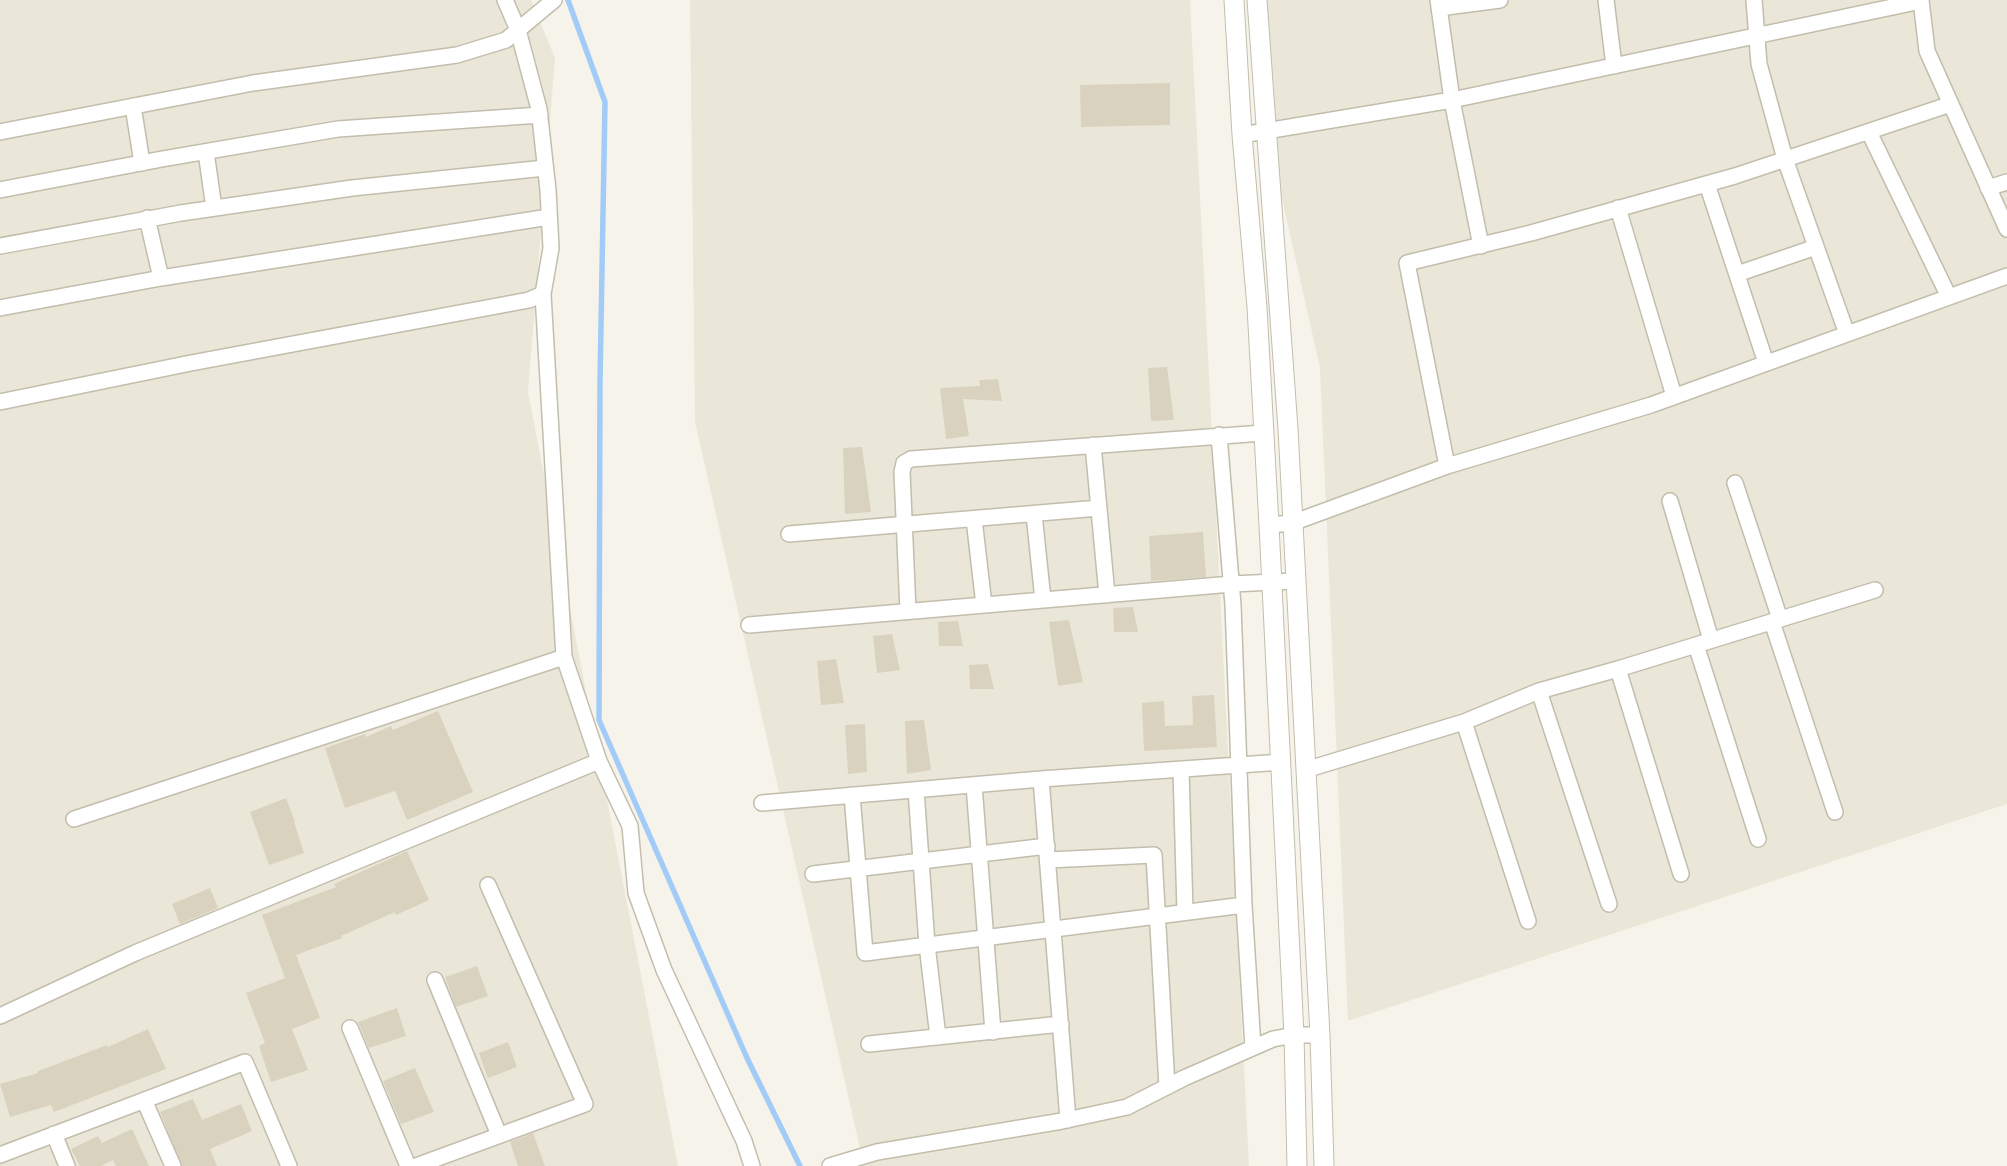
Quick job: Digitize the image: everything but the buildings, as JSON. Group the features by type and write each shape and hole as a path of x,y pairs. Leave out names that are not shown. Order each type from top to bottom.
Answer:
{"street":[{"path":"505,0 518,30 540,115 546,168 551,248 544,294 564,657 599,761 630,826 636,893 664,970 744,1141 752,1166"},
{"path":"0,132 253,83 457,55 506,40 554,0"},
{"path":"1234,0 1242,135 1256,308 1282,762 1294,1035 1297,1166"},
{"path":"1257,0 1288,430 1320,1035 1324,1166"},
{"path":"1481,246 1452,100 1438,4 1500,0"},
{"path":"1606,0 1614,66"},
{"path":"1754,0 1759,64 1785,160 1848,334"},
{"path":"1242,135 1452,100 1921,1 1927,51 2007,229"},
{"path":"1447,466 1407,263 1481,246 1707,184 1951,104"},
{"path":"133,106 142,164"},
{"path":"0,190 338,129 540,115"},
{"path":"1868,132 1949,297"},
{"path":"206,152 214,208"},
{"path":"0,246 148,218 352,188 546,168"},
{"path":"1988,188 2007,182"},
{"path":"1707,184 1766,363"},
{"path":"1618,208 1674,396"},
{"path":"0,308 161,278 550,216"},
{"path":"148,218 161,278"},
{"path":"1737,274 1816,247"},
{"path":"1269,525 1292,523 1447,466 1674,396 2007,276"},
{"path":"0,402 191,363 529,300 544,294"},
{"path":"908,611 902,472 904,463 911,459 1263,433"},
{"path":"1219,436 1232,584 1244,905 1253,1047"},
{"path":"1093,445 1107,595"},
{"path":"1735,483 1835,812"},
{"path":"1670,501 1704,642 1758,839"},
{"path":"789,534 1099,508"},
{"path":"1034,514 1043,600"},
{"path":"974,519 984,605"},
{"path":"749,624 1232,584 1295,581"},
{"path":"1305,770 1464,722 1539,691 1618,669 1875,590"},
{"path":"74,819 564,657"},
{"path":"1618,669 1680,874"},
{"path":"1539,691 1609,904"},
{"path":"1464,722 1528,921"},
{"path":"0,1016 135,953 599,761"},
{"path":"762,803 1041,779 1282,762"},
{"path":"1181,769 1185,912"},
{"path":"1041,779 1068,1120"},
{"path":"974,785 994,1032"},
{"path":"916,790 927,945 938,1037"},
{"path":"852,796 865,953 1244,905"},
{"path":"813,874 979,854 1154,855 1167,1087"},
{"path":"416,1166 585,1104 488,885"},
{"path":"435,980 499,1135"},
{"path":"869,1044 1060,1024"},
{"path":"350,1028 408,1166"},
{"path":"830,1166 861,1156 949,1139 1068,1120 1127,1107 1273,1039 1294,1035 1320,1035"},
{"path":"0,1155 245,1062 289,1166"},
{"path":"144,1100 173,1166"},
{"path":"54,1134 67,1166"}],"shaded area":[{"path":"0,0 531,0 555,58 528,392 678,1166 0,1166"},
{"path":"690,0 1190,0 1249,1166 864,1166 695,422"},
{"path":"1254,0 2007,0 2007,804 1348,1021 1320,368 1267,132"}],"waterway":[{"path":"568,0 605,102 600,382 599,720 747,1058 800,1166"}]}
